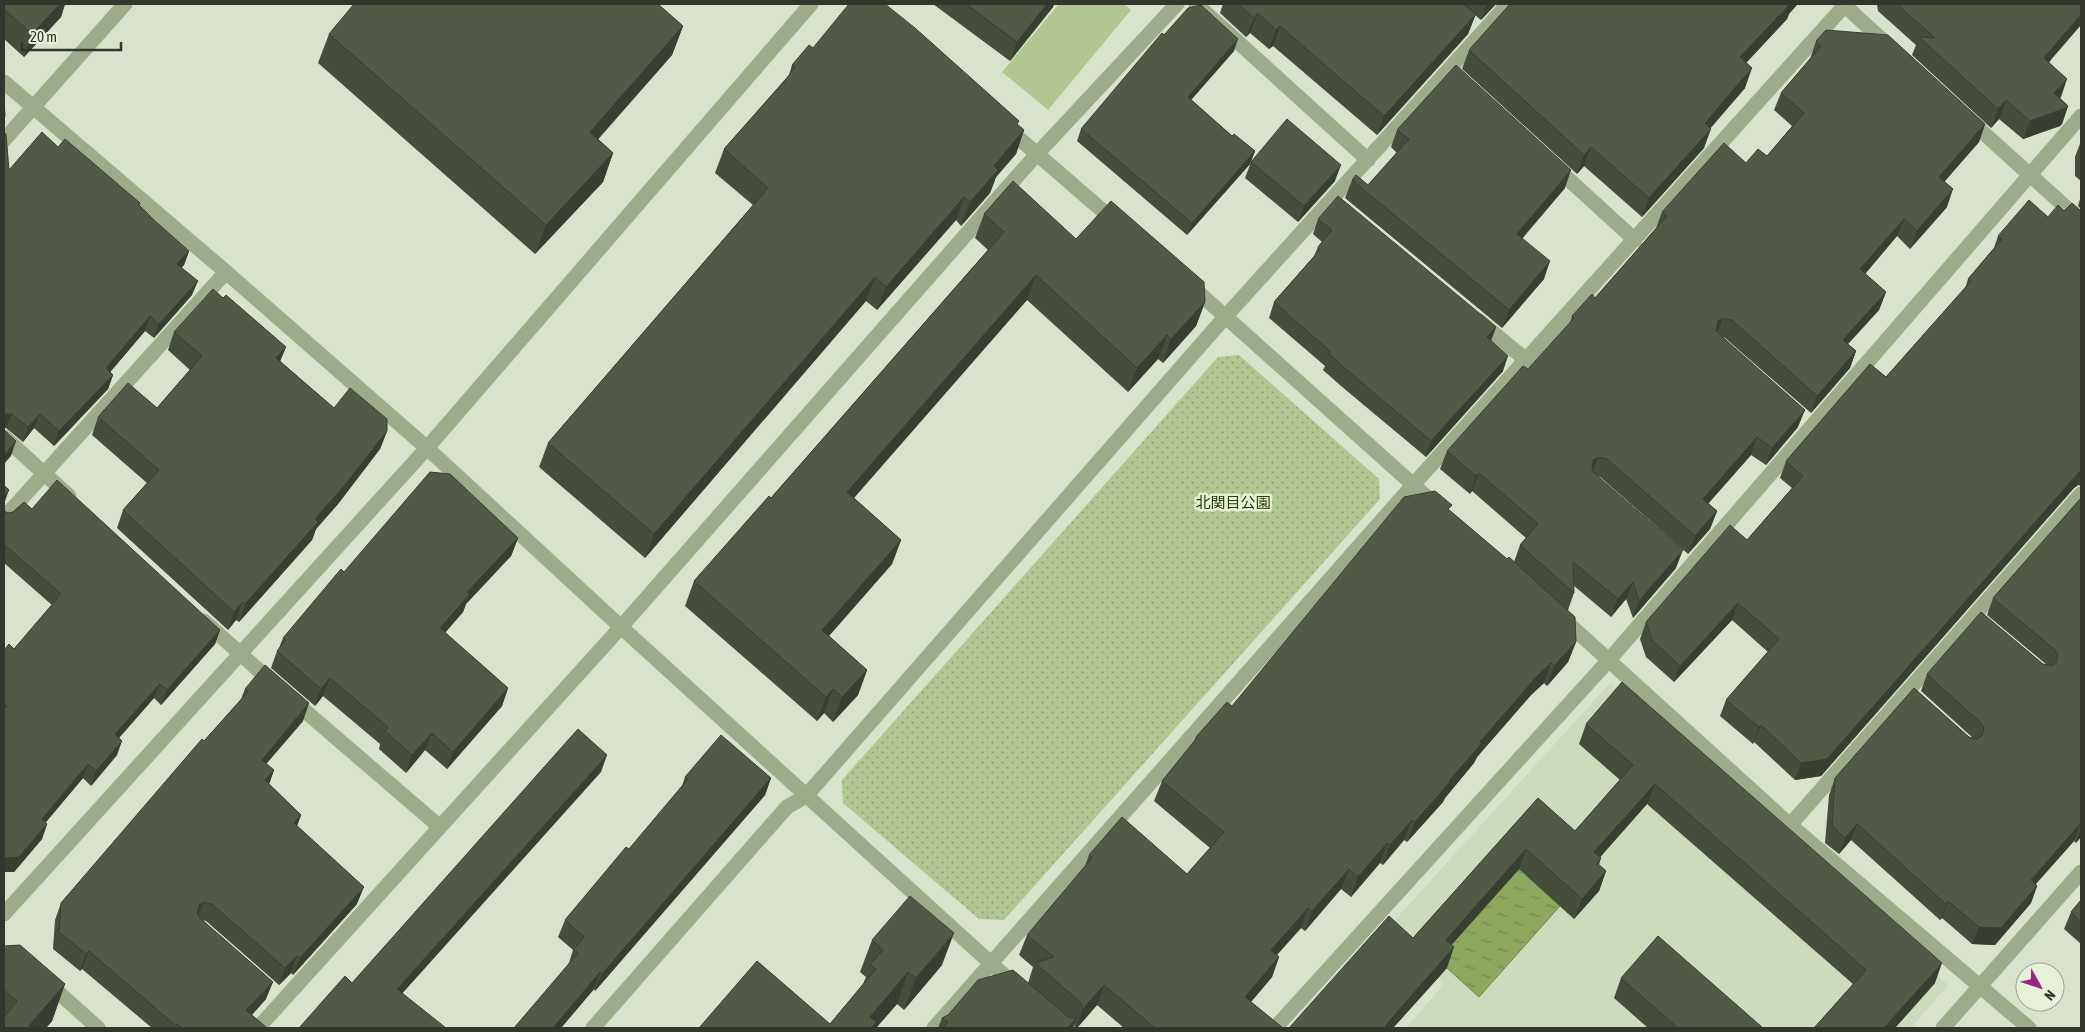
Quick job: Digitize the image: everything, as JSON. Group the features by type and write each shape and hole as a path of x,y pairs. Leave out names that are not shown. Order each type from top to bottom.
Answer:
{"street":[{"path":"4,140 125,4"},
{"path":"4,914 427,448 810,4"},
{"path":"258,1028 621,627 1036,155 1177,4"},
{"path":"1196,4 1368,160"},
{"path":"593,1028 787,807 806,796 1226,316 1337,203 1368,160 1453,73 1482,33 1508,4"},
{"path":"934,1028 1413,485 1845,4 1901,58"},
{"path":"1469,22 1482,33"},
{"path":"4,82 226,272 427,448 991,965 1028,996"},
{"path":"1958,110 2081,221"},
{"path":"992,115 1036,155 1128,232"},
{"path":"1275,1028 1609,660 2081,116"},
{"path":"1542,155 1635,240"},
{"path":"4,518 226,272"},
{"path":"1181,277 1449,517"},
{"path":"1466,311 1526,360"},
{"path":"1798,414 1812,427"},
{"path":"4,437 80,506"},
{"path":"1790,825 2081,494"},
{"path":"1675,555 1690,568"},
{"path":"1551,608 1790,825 2029,1028"},
{"path":"196,613 239,653 440,827"},
{"path":"1974,616 1988,627"},
{"path":"1907,691 1921,703"},
{"path":"1944,1028 2081,872"},
{"path":"40,976 98,1028"},
{"path":"269,989 283,1001"}],"shaded area":[{"path":"1610,683 1948,985 1911,1028 1406,1028 1444,984 1386,930"}],"green space":[{"path":"1059,4 1124,4 1131,10 1048,110 1002,72"},
{"name":"北関目公園","path":"1239,355 1379,479 1380,499 1004,920 979,919 843,803 842,780 1218,357"}],"water":[{"path":"1519,869 1560,906 1479,997 1438,960"}],"building":[{"path":"4,4 60,4 32,34 4,9"},
{"path":"354,4 658,4 683,26 590,132 613,153 546,225 329,34"},
{"path":"849,4 885,4 915,28 1019,121 1017,124 1024,130 994,166 998,170 970,202 964,197 886,287 875,277 654,534 548,443 768,188 724,149 787,78 795,67 792,65 809,45 813,48"},
{"path":"966,4 1047,4 1017,42"},
{"path":"1238,4 1463,4 1476,14 1384,116 1280,26 1276,30 1258,13 1254,18"},
{"path":"1510,4 1790,4 1740,57 1752,68 1705,123 1711,129 1649,198 1591,147 1584,155 1469,50"},
{"path":"1897,4 2081,4 2081,14 2044,58 2067,79 2054,93 2068,106 2030,121 2006,100 1998,109 1919,37 1935,38"},
{"path":"1201,5 1238,39 1188,97 1232,136 1234,134 1255,151 1192,223 1081,129 1162,33 1164,35 1188,8"},
{"path":"1826,30 1888,35 1985,124 1939,177 1953,189 1917,231 1904,219 1860,269 1886,292 1843,340 1856,351 1817,396 1732,320 1723,318 1718,321 1716,330 1719,334 1805,410 1772,448 1757,437 1703,499 1717,511 1695,536 1607,459 1598,457 1593,460 1592,469 1594,473 1683,550 1639,601 1633,582 1618,599 1573,562 1574,593 1520,545 1538,524 1479,473 1476,476 1447,451 1523,366 1528,369 1574,318 1572,316 1592,294 1595,298 1667,216 1662,212 1724,143 1746,163 1758,149 1767,156 1804,113 1781,93 1821,46 1816,41"},
{"path":"1456,65 1571,170 1517,234 1550,261 1509,310 1352,180 1356,175 1368,185 1409,139 1397,130"},
{"path":"1287,119 1341,165 1304,206 1251,162"},
{"path":"4,132 6,134 9,170 42,132 58,147 65,139 140,203 139,205 155,221 189,251 177,264 198,281 159,324 150,316 106,368 113,375 59,431 40,414 28,427 12,414 4,416"},
{"path":"1013,181 1076,239 1111,201 1204,282 1205,302 1171,339 1167,335 1137,368 1036,275 847,492 901,540 822,630 867,670 842,697 833,689 826,697 694,581 769,496 771,498 1004,232 984,214"},
{"path":"1338,196 1496,327 1487,337 1508,356 1431,441 1347,370 1329,354 1331,352 1274,302 1320,250 1318,247 1332,230 1318,219"},
{"path":"2029,200 2048,217 2058,205 2064,211 2072,203 2081,211 2081,470 1827,759 1801,763 1761,725 1759,727 1726,700 1779,639 1738,603 1680,666 1652,640 1646,622 1730,525 1747,540 1803,476 1786,461 1870,364 1886,377 1971,281 1968,279 2002,239 1998,236"},
{"path":"213,289 223,298 226,295 286,347 276,358 334,408 350,388 387,419 387,431 344,486 315,519 318,522 245,604 243,602 234,612 123,510 159,470 98,417 128,383 157,408 202,356 174,332"},
{"path":"4,430 16,441 4,455"},
{"path":"430,472 450,474 518,538 467,592 470,594 440,628 508,688 453,752 432,733 412,755 385,731 388,727 330,678 321,689 277,651 286,640 283,638 341,569 344,572"},
{"path":"57,480 220,630 167,690 160,684 115,734 122,741 96,771 88,764 42,819 47,824 19,857 4,858 4,710 7,706 4,704 4,650 9,644 14,649 61,594 4,544 4,511 8,513 13,512 24,502 32,509"},
{"path":"4,485 9,490 4,497"},
{"path":"1435,491 1452,505 1448,509 1507,559 1509,557 1575,617 1576,642 1554,666 1551,663 1538,675 1415,822 1412,820 1390,845 1387,843 1358,877 1349,869 1312,911 1308,908 1271,950 1279,957 1245,997 1283,1028 1155,1028 1104,985 1082,1010 1082,1005 1079,1001 1035,963 1054,957 1027,935 1092,858 1089,855 1122,817 1187,874 1224,832 1162,781 1196,737 1227,702 1232,706 1404,497"},
{"path":"2081,498 2081,825 2031,880 2037,886 2001,928 1979,927 1948,901 1946,904 1857,824 1845,838 1832,826 1835,778 1914,688 1969,737 1977,739 1982,736 1984,728 1981,723 1927,674 1981,612 2043,664 2052,666 2056,663 2058,655 2055,650 1993,598"},
{"path":"265,665 309,703 262,760 274,770 265,780 301,815 294,823 364,887 300,958 297,956 285,968 212,904 204,902 199,905 197,913 200,918 273,982 246,1010 267,1028 182,1028 177,1024 176,1026 89,951 86,954 59,932 61,903 202,739 204,741 248,692 245,689"},
{"path":"1622,682 1942,963 1884,1028 1814,1028 1866,970 1655,784 1594,852 1601,858 1597,863 1606,871 1582,899 1526,849 1446,940 1454,947 1385,1026 1388,1028 1289,1028 1389,916 1413,938 1538,798 1575,831 1633,765 1586,724"},
{"path":"578,729 607,755 397,989 446,1028 299,1028 345,976 352,983"},
{"path":"721,735 771,778 553,1028 514,1028 578,953 574,949 584,937 565,920 626,847 629,849 688,779 685,777"},
{"path":"910,896 954,933 916,978 908,972 870,1017 877,1022 871,1028 699,1028 757,961 830,1024 876,969 870,965 883,950 872,940"},
{"path":"2081,900 2081,922 2071,912"},
{"path":"1658,936 1763,1028 1678,1028 1621,978"},
{"path":"20,945 65,984 29,1026 32,1028 4,1028 4,1017 17,1001 4,990 4,946"},
{"path":"1013,970 1067,1016 1077,1017 1068,1028 943,1028 948,1022 942,1018 948,1015 978,980"}]}
